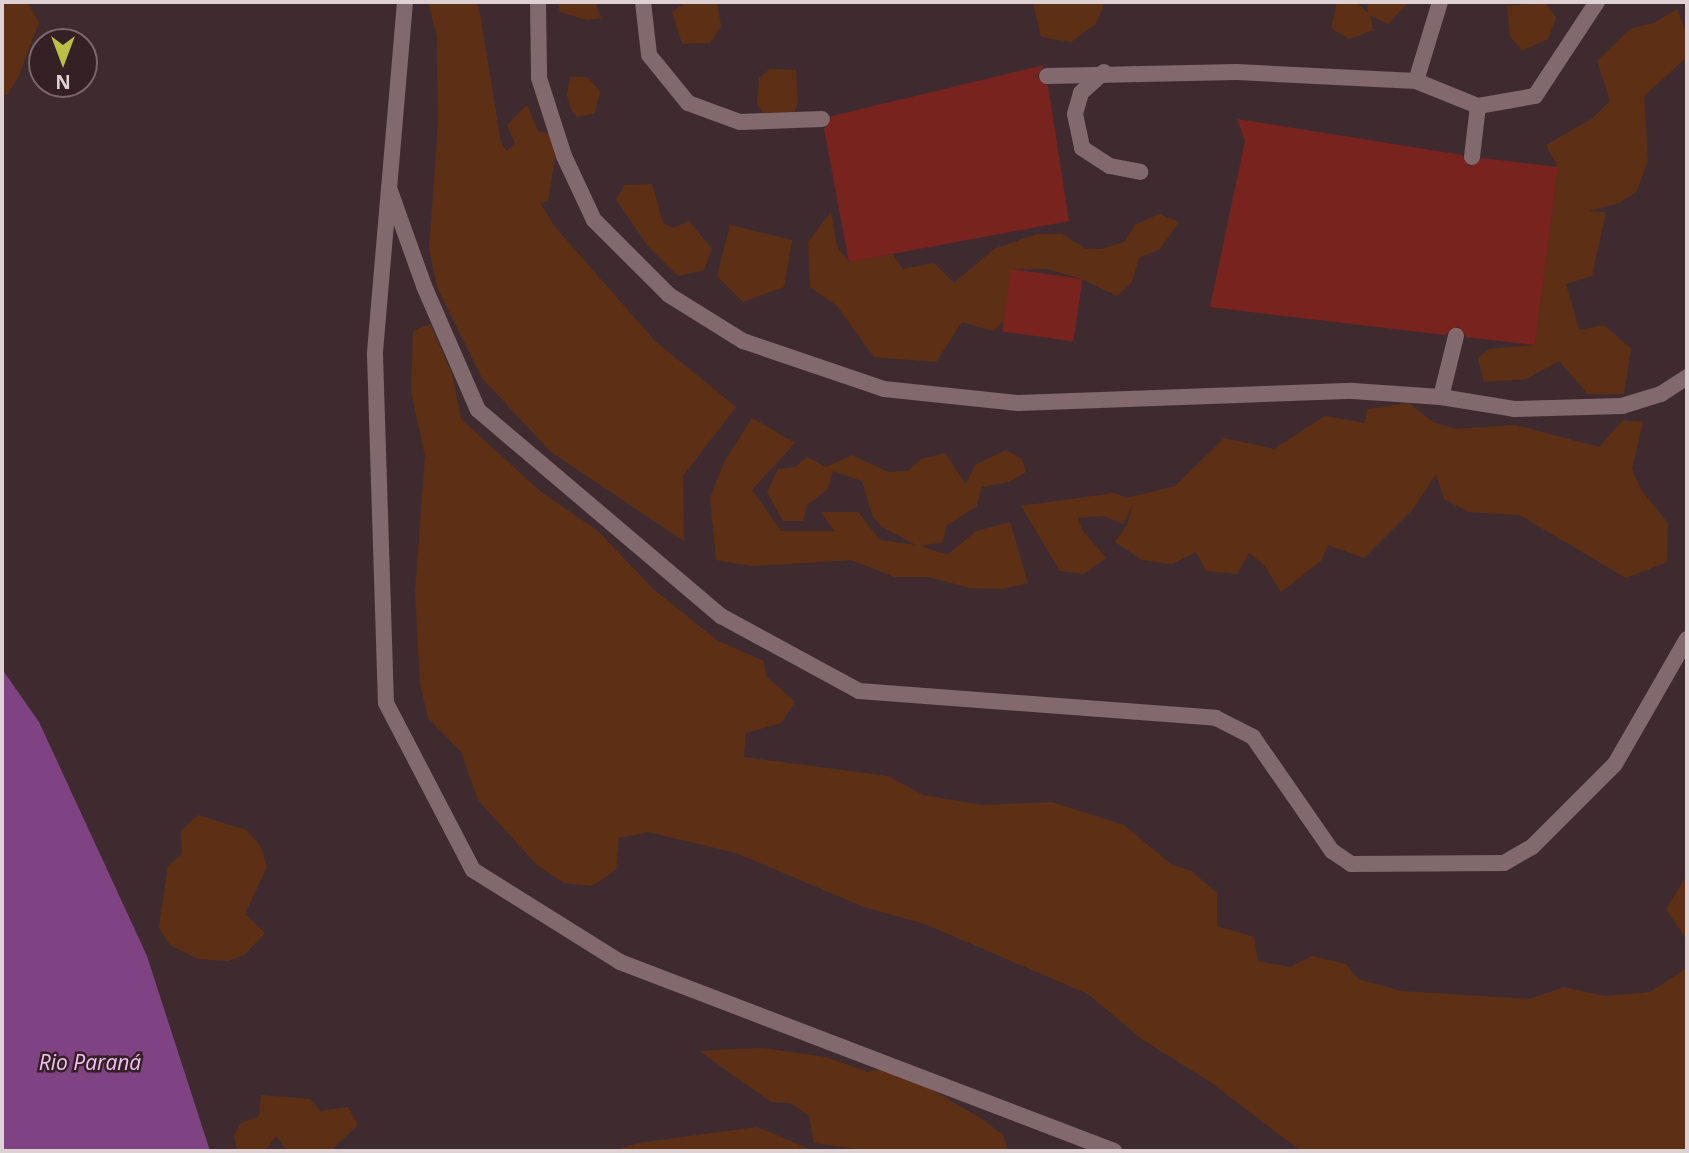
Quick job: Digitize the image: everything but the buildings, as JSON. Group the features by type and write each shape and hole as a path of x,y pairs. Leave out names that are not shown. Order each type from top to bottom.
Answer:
{"lane":[{"path":"405,2 375,355 386,703 473,870 620,962 1114,1151"},
{"path":"538,2 539,78 564,156 594,220 669,295 743,341 884,389 1018,403 1353,391 1441,397 1514,408 1622,406 1661,394 1687,377"},
{"path":"643,2 649,55 688,103 740,122 822,119"},
{"path":"1416,81 1440,2"},
{"path":"1047,76 1104,72 1237,72 1416,81 1478,106 1535,96 1597,2"},
{"path":"1104,72 1081,93 1078,103 1075,114 1083,148 1110,166 1140,172"},
{"path":"1472,157 1478,106"},
{"path":"389,188 425,286 478,410 722,616 859,691 1216,718 1253,737 1332,851 1351,864 1504,863 1532,847 1615,764 1687,639"},
{"path":"1441,397 1456,336"}],"shaded area":[{"path":"2,2 27,2 39,22 37,28 28,28 28,51 18,78 7,95 2,95"},
{"path":"428,2 474,2 479,7 501,143 507,151 515,143 507,125 527,105 538,131 558,137 548,201 540,203 555,227 655,341 736,407 683,476 684,541 551,452 482,378 437,287 429,249 438,125 437,36"},
{"path":"558,2 595,2 601,18 587,20 560,12"},
{"path":"686,2 717,2 721,26 710,43 682,44 672,12"},
{"path":"1033,2 1105,2 1096,24 1071,42 1041,37"},
{"path":"1337,2 1357,3 1368,13 1367,2 1409,2 1388,24 1370,15 1373,30 1349,39 1331,28"},
{"path":"1545,3 1556,18 1548,39 1522,51 1510,36 1507,6"},
{"path":"1677,9 1687,35 1687,57 1644,96 1648,160 1637,191 1619,203 1588,211 1606,212 1592,276 1566,284 1579,330 1604,325 1631,349 1624,394 1588,394 1559,361 1526,379 1484,382 1478,358 1489,349 1535,345 1558,167 1546,145 1593,118 1610,101 1597,61 1630,29 1654,23"},
{"path":"770,69 796,70 798,103 791,120 769,121 757,104 759,78"},
{"path":"570,77 587,77 600,91 595,113 577,117 571,110 567,95"},
{"path":"652,184 663,223 673,228 689,221 712,249 704,270 678,276 647,245 616,199 625,185"},
{"path":"831,212 837,247 849,262 892,254 903,269 934,263 954,283 994,249 1037,234 1062,234 1086,249 1101,249 1124,242 1135,225 1159,214 1179,222 1160,249 1139,258 1132,282 1117,296 1082,279 1047,269 1012,269 1014,311 993,331 962,322 936,362 874,357 837,306 810,287 808,242"},
{"path":"730,225 792,240 784,287 743,302 717,276"},
{"path":"430,324 452,374 461,419 541,492 598,531 653,589 718,641 764,661 766,676 795,702 781,723 746,733 744,757 888,776 923,795 982,805 1052,802 1124,825 1172,865 1191,871 1217,893 1217,926 1254,937 1258,961 1290,967 1312,956 1346,964 1358,979 1401,991 1530,999 1564,987 1605,996 1650,992 1687,968 1687,1151 1301,1151 1209,1081 1143,1040 1088,994 925,924 864,907 736,853 649,832 619,838 616,870 592,886 564,883 537,865 478,800 461,752 428,718 420,683 415,592 425,456 411,391 413,331"},
{"path":"1409,403 1433,422 1456,429 1515,425 1599,447 1623,420 1643,422 1632,469 1641,490 1668,523 1667,562 1626,578 1520,515 1469,512 1444,499 1436,474 1414,508 1364,558 1328,545 1322,560 1281,592 1264,565 1249,553 1237,574 1206,571 1196,552 1172,564 1142,560 1115,542 1127,525 1133,504 1123,524 1104,516 1078,518 1082,530 1106,558 1084,574 1060,571 1021,506 1114,493 1127,498 1175,486 1224,438 1274,449 1325,416 1365,423 1367,409"},
{"path":"752,418 795,443 752,490 781,531 834,531 821,512 858,512 880,540 916,545 882,527 873,517 862,481 833,471 828,489 807,505 803,521 783,521 767,492 778,469 795,467 807,457 826,467 852,455 888,472 908,471 921,459 945,453 966,484 975,465 1006,450 1022,459 1026,472 1009,482 981,487 977,506 947,525 943,542 920,546 947,555 976,531 1010,522 1028,583 1001,589 970,588 929,577 895,577 851,560 752,566 716,560 710,498 724,462"},
{"path":"198,815 246,830 261,847 267,867 245,914 265,933 244,955 228,961 198,959 170,945 159,928 168,866 182,854 181,831"},
{"path":"1687,875 1687,940 1666,909"},
{"path":"762,1048 826,1057 868,1072 891,1066 982,1119 1003,1135 1008,1151 871,1151 814,1143 809,1116 790,1103 771,1102 699,1051"},
{"path":"261,1095 310,1099 321,1111 348,1107 358,1125 330,1151 287,1151 276,1136 265,1151 237,1151 234,1136 241,1123 259,1116"},
{"path":"757,1127 814,1151 613,1151 638,1143"}],"water":[{"name":"Rio Paraná","path":"2,669 39,722 147,956 210,1151 2,1151"}]}
